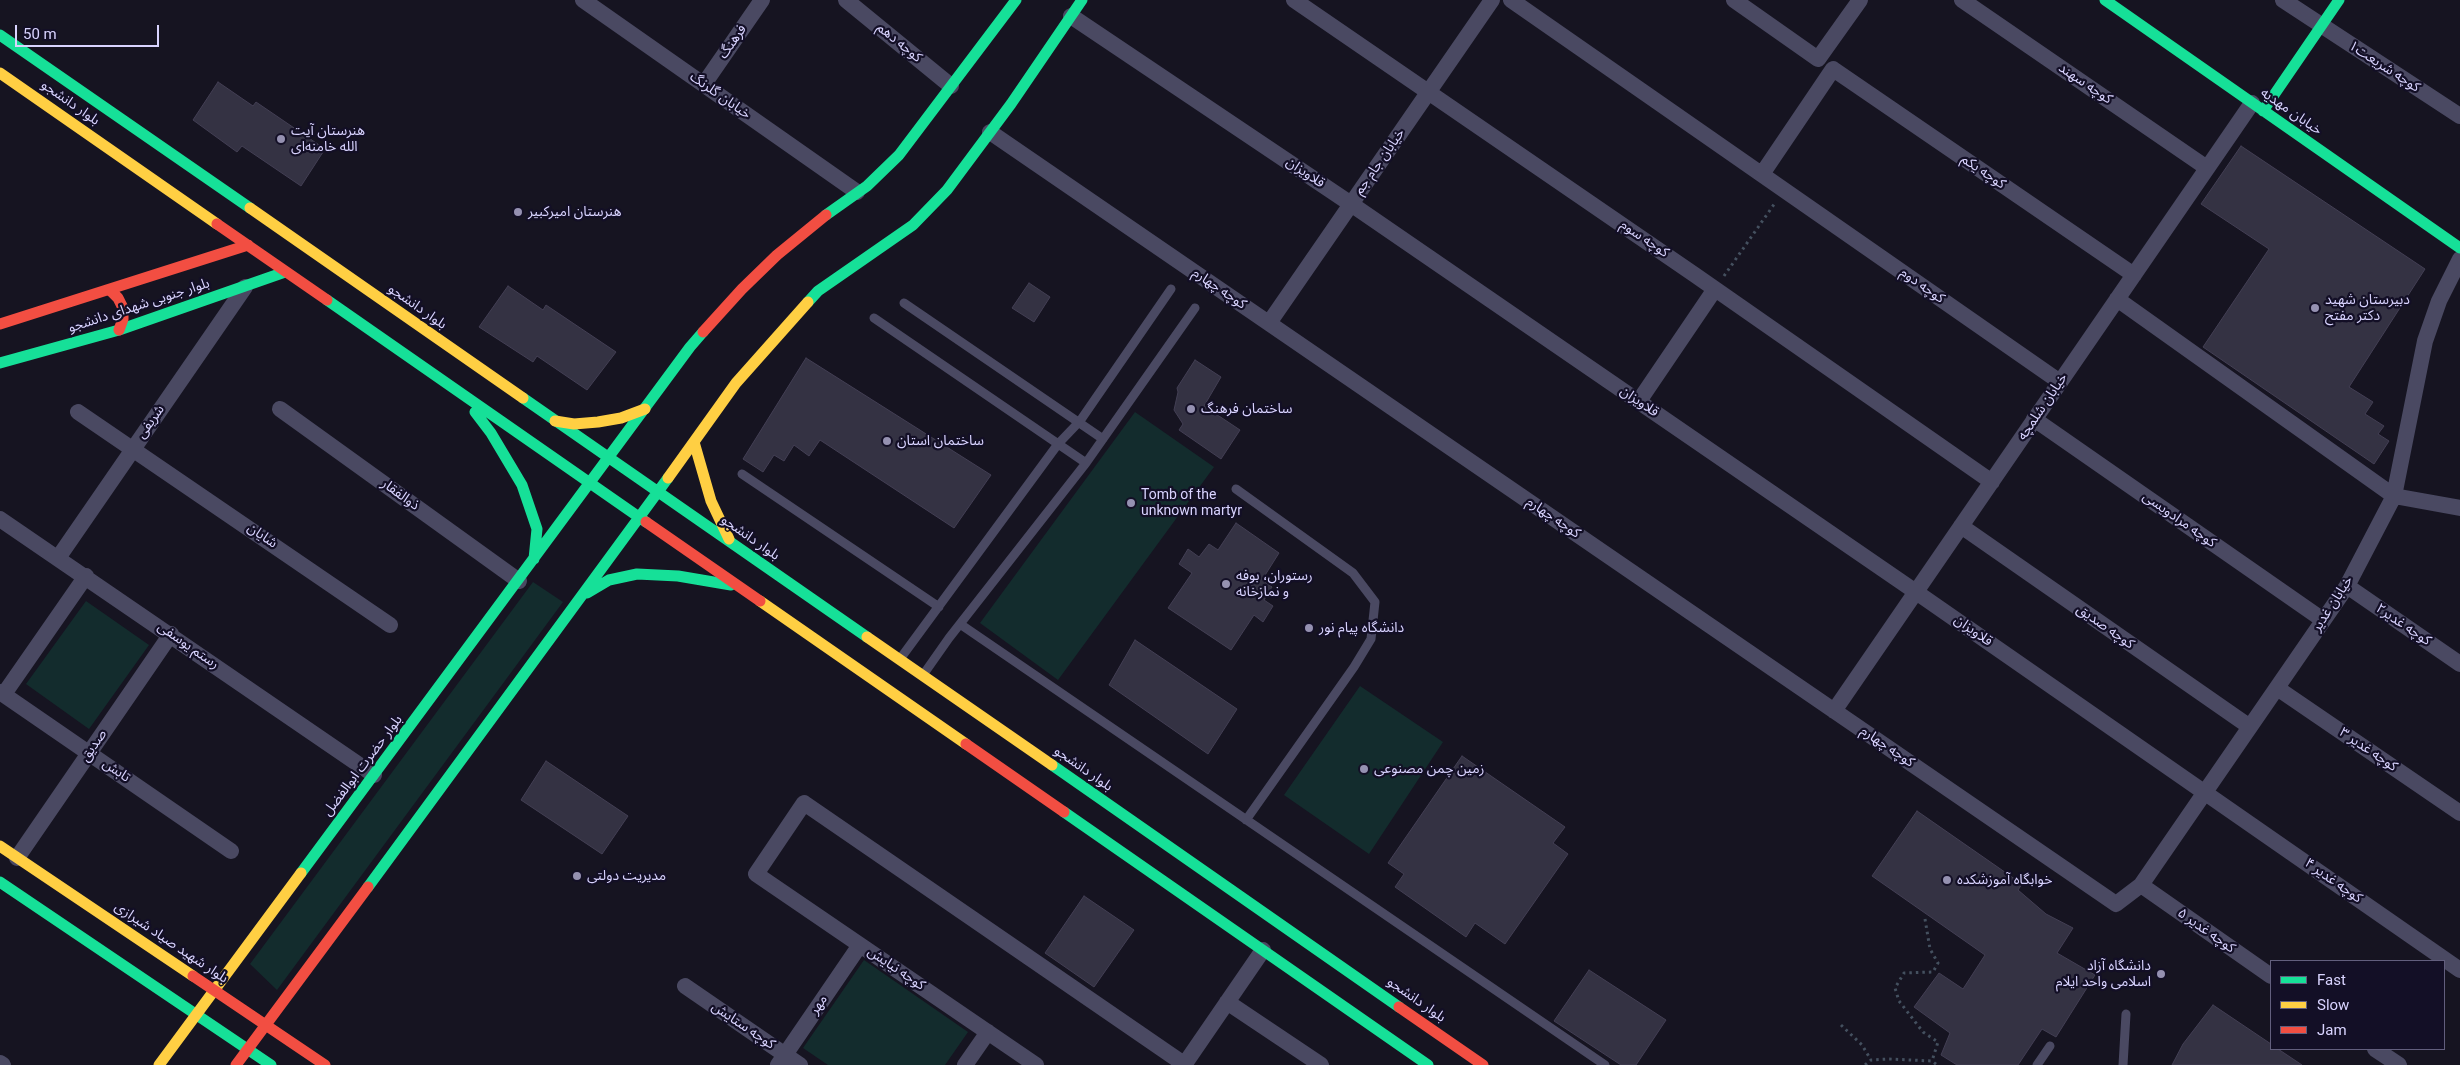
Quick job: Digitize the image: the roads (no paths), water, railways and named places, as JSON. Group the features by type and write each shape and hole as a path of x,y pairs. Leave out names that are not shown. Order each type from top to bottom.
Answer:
{"main road":[{"name":"بلوار حضرت ابوالفضل","path":"159,1065 519,581 690,347 742,289 811,226 867,186 899,155 1016,0"},
{"path":"236,1065 584,595 736,383 818,291 913,225 947,190 1082,0"},
{"name":"خیابان مهدیه","path":"2105,0 2460,248"},
{"path":"2257,107 2315,22 2339,0"},
{"name":"بلوار دانشجو","path":"0,35 1483,1065"},
{"name":"بلوار دانشجو","path":"0,73 1428,1065"},
{"name":"بلوار جنوبی شهدای دانشجو","path":"0,324 248,245"},
{"name":"بلوار جنوبی شهدای دانشجو","path":"0,363 119,330 284,272"},
{"path":"110,290 118,298 123,308 123,319 119,330"},
{"path":"462,395 491,433 522,485 537,529 534,560"},
{"path":"555,421 574,424 598,422 621,418 645,409"},
{"path":"694,442 717,518 733,544"},
{"path":"584,595 610,580 637,574 678,576 738,586"},
{"name":"بلوار شهید صیاد شیرازی","path":"0,846 325,1065"},
{"path":"0,882 271,1065"}],"street":[{"name":"خیابان گلرنگ","path":"583,0 857,192"},
{"name":"فرهنگ","path":"704,84 762,0"},
{"name":"کوچه دهم","path":"846,0 952,86"},
{"name":"کوچه سوم","path":"1294,0 1716,288 1992,482"},
{"name":"خیابان جام جم","path":"1269,323 1492,0"},
{"name":"کوچه دوم","path":"1511,0 2060,382"},
{"path":"1734,0 1818,59 1860,0"},
{"name":"کوچه سهند","path":"1962,0 2207,168"},
{"name":"کوچه شریعت۱","path":"2282,0 2460,116"},
{"name":"قلاویزان","path":"1070,16 1351,204 2206,792"},
{"name":"کوچه یکم","path":"1762,174 1833,69 2134,275"},
{"name":"خیابان شلمچه","path":"1834,711 2207,168 2257,107"},
{"name":"کوچه چهارم","path":"990,132 2116,904"},
{"name":"خیابان غدیر","path":"2116,904 2141,885 2347,586 2394,496 2425,341 2439,301 2460,259"},
{"name":"شریفی","path":"58,558 245,287"},
{"path":"1639,401 1716,288"},
{"path":"2117,299 2394,496 2460,508"},
{"name":"ذوالفقار","path":"280,409 519,581"},
{"name":"شایان","path":"78,412 134,448 390,625"},
{"name":"کوچه مرادویسی","path":"2034,420 2323,620"},
{"name":"رستم یوسفی","path":"0,519 171,634 374,775"},
{"name":"کوچه صدیق","path":"1961,526 2250,727"},
{"path":"2,693 86,576"},
{"name":"کوچه غدیر۲","path":"2347,586 2460,664"},
{"name":"صدیق","path":"17,858 171,634"},
{"name":"کوچه غدیر ۳","path":"2277,688 2460,813"},
{"name":"تابش","path":"2,693 231,850"},
{"name":"کوچه غدیر ۴","path":"2206,792 2460,970"},
{"name":"كوچه نيايش","path":"1036,1065 756,874 804,803 1184,1065"},
{"name":"کوچه غدیر ۵","path":"2141,885 2270,975"},
{"name":"مهر","path":"782,1060 860,945"},
{"path":"1184,1065 1262,950"},
{"name":"کوچه ستایش","path":"685,986 782,1060 800,1065"},
{"path":"1227,1002 1321,1065"},
{"path":"965,1065 988,1032"},
{"path":"2376,1050 2399,1065"}],"lane":[{"path":"900,660 1058,444 1080,421 1171,289"},
{"path":"904,303 1080,421 1103,440"},
{"path":"922,675 1086,464 1194,308"},
{"path":"874,318 1086,464"},
{"path":"742,474 939,607"},
{"path":"1236,489 1353,573 1375,602 1371,638 1354,667 1246,820"},
{"path":"960,624 1605,1065"},
{"path":"2125,1064 2126,1014"},
{"path":"2038,1065 2050,1046"}],"place":[{"name":"هنرستان آیت الله خامنه‌ای","path":"281,139"},
{"name":"هنرستان امیرکبیر","path":"518,212"},
{"name":"دبیرستان شهید دکتر مفتح","path":"2315,308"},
{"name":"ساختمان فرهنگ","path":"1191,409"},
{"name":"ساختمان استان","path":"887,441"},
{"name":"Tomb of the unknown martyr","path":"1131,503"},
{"name":"رستوران، بوفه و نمازخانه","path":"1226,584"},
{"name":"دانشگاه پیام نور","path":"1309,628"},
{"name":"زمین چمن مصنوعی","path":"1364,769"},
{"name":"مدیریت دولتی","path":"577,876"},
{"name":"خوابگاه آموزشکده","path":"1947,880"},
{"name":"دانشگاه آزاد اسلامی واحد ایلام","path":"2161,974"}]}
